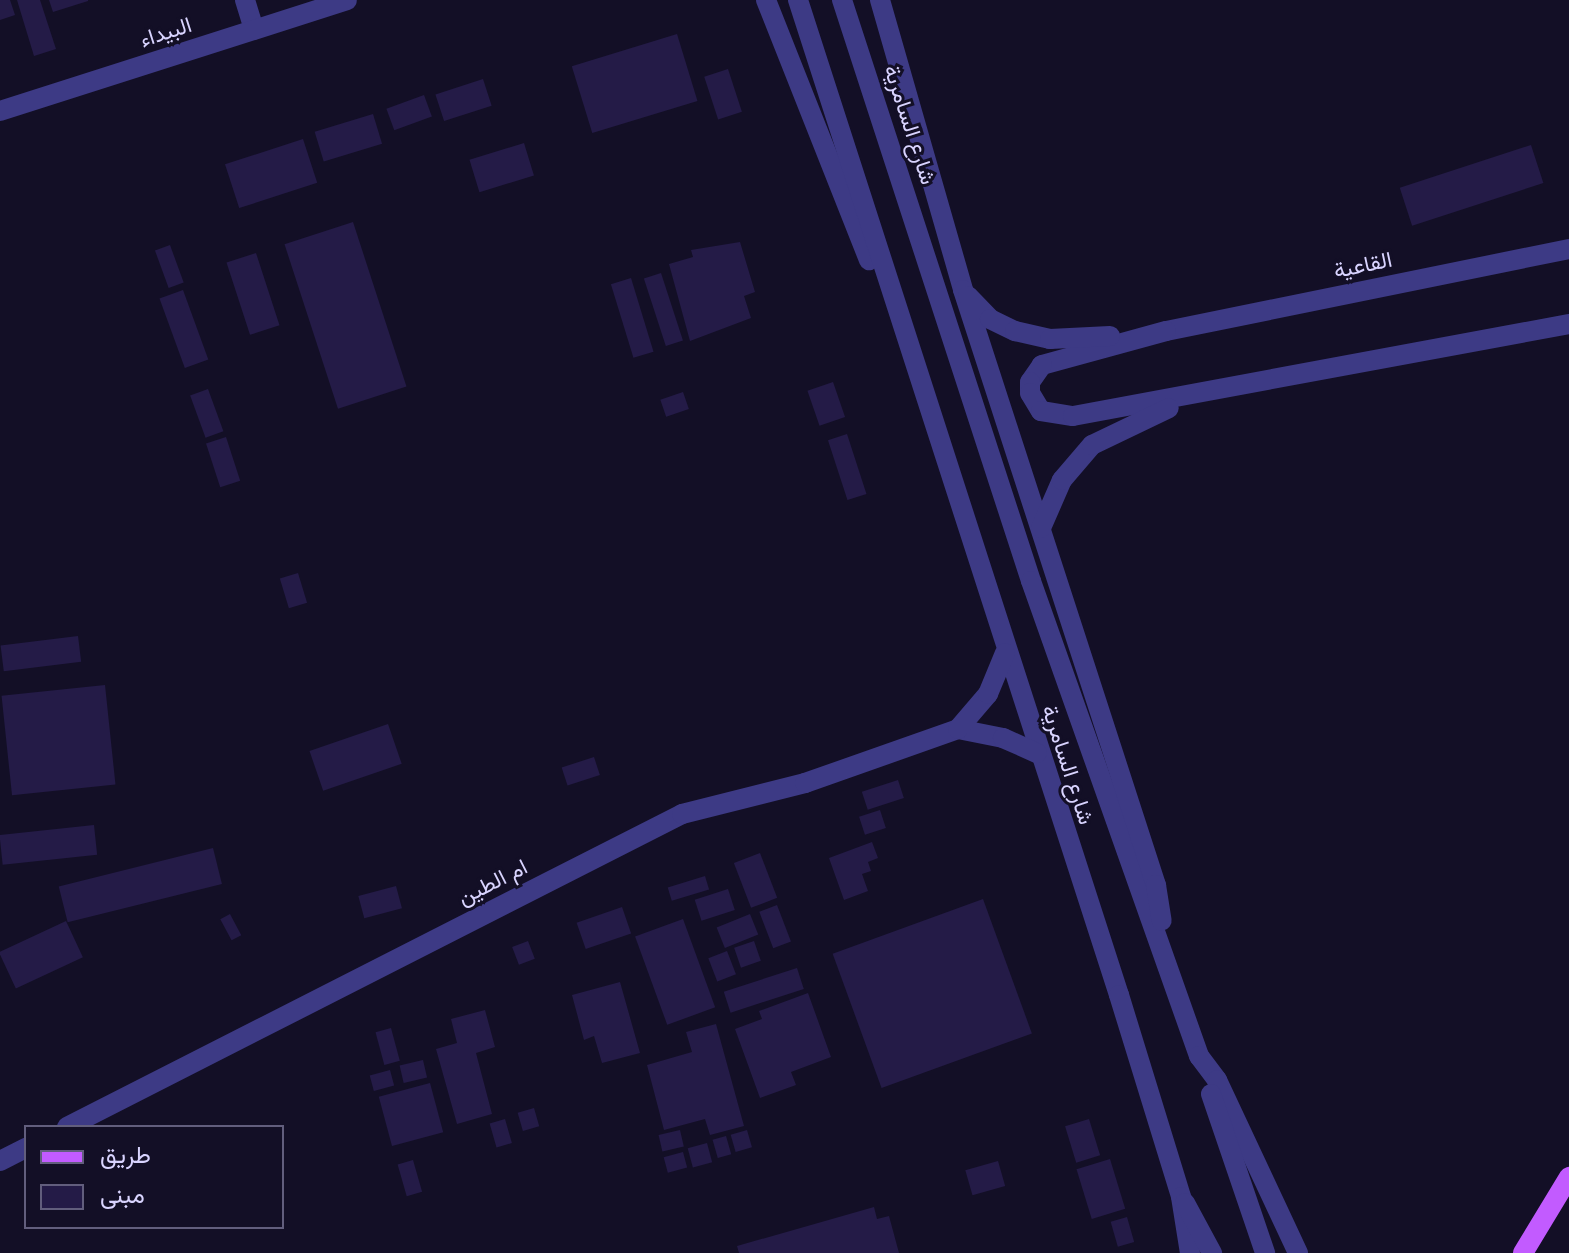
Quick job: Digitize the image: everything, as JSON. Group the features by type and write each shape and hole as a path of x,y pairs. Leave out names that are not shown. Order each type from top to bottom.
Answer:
{"main road":[{"path":"1523,1253 1569,1177"}],"street":[{"path":"245,0 254,30"},
{"name":"البيداء","path":"0,111 347,0"},
{"name":"شارع السامرية","path":"766,0 863,245 892,294"},
{"name":"شارع السامرية","path":"798,0 1181,1197 1190,1253"},
{"name":"شارع السامرية","path":"842,0 1031,581 1199,1056 1217,1080 1298,1253"},
{"name":"شارع السامرية","path":"880,0 963,290 1156,885 1161,947"},
{"name":"القاعية","path":"1569,249 1166,331 1042,365 1030,382 1034,403 1041,411 1060,417 1569,324"},
{"name":"القاعية","path":"963,290 997,323 1050,339 1166,331"},
{"name":"القاعية","path":"1041,528 1062,480 1092,445 1132,422 1225,388"},
{"name":"ام الطين","path":"71,1125 682,814 805,783 958,729 988,694 1005,653"},
{"path":"958,729 1003,738 1037,753"},
{"path":"1199,1056 1265,1253"},
{"path":"0,1161 24,1149"},
{"path":"1181,1197 1212,1253"}],"building":[{"path":"0,0 10,0 15,15 0,20"},
{"path":"17,0 40,0 56,49 34,56"},
{"path":"49,0 88,0 88,1 53,12"},
{"path":"677,34 697,101 592,133 572,66"},
{"path":"728,69 742,112 718,120 704,77"},
{"path":"483,79 492,106 444,121 435,94"},
{"path":"424,95 432,117 394,130 386,109"},
{"path":"373,114 382,144 324,161 315,132"},
{"path":"303,139 317,183 239,208 225,164"},
{"path":"524,143 534,176 479,192 469,160"},
{"path":"1531,145 1543,183 1412,226 1400,188"},
{"path":"353,222 406,387 338,409 285,244"},
{"path":"740,242 755,292 744,296 751,318 690,341 669,264 693,257 691,250"},
{"path":"170,245 184,283 169,288 155,250"},
{"path":"256,253 279,325 250,335 227,263"},
{"path":"661,273 683,341 666,346 644,279"},
{"path":"631,278 654,352 633,358 611,284"},
{"path":"183,290 208,360 185,368 160,299"},
{"path":"833,382 845,417 820,426 807,391"},
{"path":"208,389 223,431 206,438 190,395"},
{"path":"683,392 689,409 666,417 660,400"},
{"path":"847,434 866,494 847,500 828,440"},
{"path":"226,437 240,481 220,487 206,443"},
{"path":"298,573 307,603 289,608 280,579"},
{"path":"78,636 81,662 4,671 1,646"},
{"path":"105,685 115,784 12,795 2,696"},
{"path":"388,724 402,764 323,791 310,751"},
{"path":"594,757 600,775 568,786 562,768"},
{"path":"898,780 904,798 868,810 862,792"},
{"path":"880,810 886,828 865,835 859,817"},
{"path":"94,825 97,855 3,865 0,835"},
{"path":"872,842 878,858 868,862 871,871 862,874 868,891 844,900 829,858"},
{"path":"213,848 222,884 68,922 59,886"},
{"path":"760,853 777,898 751,908 734,863"},
{"path":"705,876 709,889 672,901 668,887"},
{"path":"396,886 402,908 364,918 358,896"},
{"path":"728,889 735,910 702,921 695,900"},
{"path":"983,899 1032,1033 882,1088 833,954"},
{"path":"777,905 791,941 773,948 759,912"},
{"path":"622,907 631,933 586,949 577,923"},
{"path":"230,914 241,935 232,940 220,919"},
{"path":"750,914 758,934 725,948 717,927"},
{"path":"683,919 715,1007 667,1025 635,936"},
{"path":"66,921 83,957 16,989 0,952"},
{"path":"528,941 535,959 519,965 512,947"},
{"path":"754,941 761,961 741,968 734,948"},
{"path":"727,951 736,974 717,982 708,958"},
{"path":"797,968 804,989 731,1013 724,992"},
{"path":"620,982 640,1053 602,1063 594,1036 584,1040 572,995"},
{"path":"808,993 831,1057 791,1072 796,1085 760,1098 735,1029 762,1019 759,1011"},
{"path":"485,1010 495,1047 476,1053 492,1114 457,1124 436,1049 457,1043 451,1019"},
{"path":"716,1024 744,1126 710,1135 705,1119 664,1130 647,1065 692,1052 686,1032"},
{"path":"391,1028 400,1061 384,1065 376,1032"},
{"path":"423,1060 427,1078 404,1083 400,1065"},
{"path":"390,1070 394,1085 374,1091 370,1075"},
{"path":"430,1083 443,1132 392,1146 379,1097"},
{"path":"534,1108 539,1126 523,1131 518,1113"},
{"path":"505,1119 512,1143 497,1147 490,1123"},
{"path":"1089,1119 1100,1155 1076,1163 1065,1126"},
{"path":"680,1130 684,1147 662,1152 659,1135"},
{"path":"747,1130 752,1147 736,1152 731,1135"},
{"path":"726,1136 731,1154 718,1158 713,1140"},
{"path":"707,1143 712,1162 693,1167 688,1148"},
{"path":"683,1152 687,1167 668,1173 664,1157"},
{"path":"1110,1159 1125,1209 1092,1219 1077,1169"},
{"path":"413,1160 422,1192 407,1196 398,1164"},
{"path":"998,1161 1005,1186 972,1195 965,1170"},
{"path":"874,1207 877,1219 889,1216 899,1253 739,1253 737,1246"},
{"path":"1127,1217 1134,1242 1118,1247 1111,1222"}]}
